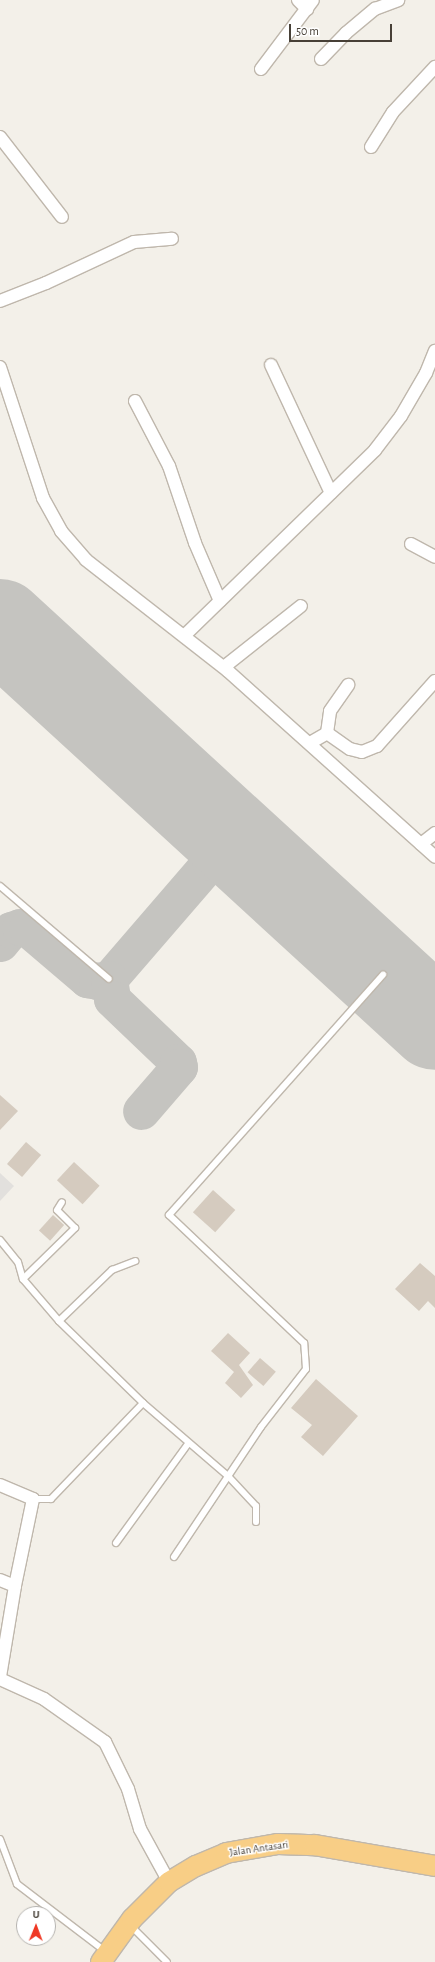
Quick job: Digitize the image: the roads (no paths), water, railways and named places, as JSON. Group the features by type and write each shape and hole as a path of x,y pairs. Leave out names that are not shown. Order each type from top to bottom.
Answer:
{"highway":[{"name":"Jalan Antasari","path":"105,1957 129,1923 170,1882 196,1866 226,1853 278,1844 315,1844 435,1866"}],"street":[{"path":"261,69 310,5 298,0"},
{"path":"321,59 346,33 375,9 398,0"},
{"path":"371,148 393,112 435,66"},
{"path":"0,137 62,217"},
{"path":"0,301 46,283 134,242 172,240"},
{"path":"185,635 375,450 401,416 426,373 435,351"},
{"path":"271,365 331,493"},
{"path":"0,367 43,498 61,531 86,560 185,635 224,667 435,857"},
{"path":"135,402 169,466 195,543 220,601"},
{"path":"411,544 435,557"},
{"path":"224,667 301,606"},
{"path":"327,732 350,749 362,752 377,746 435,681"},
{"path":"310,743 327,732 330,711 348,685"},
{"path":"421,844 435,833"},
{"path":"0,1485 33,1499 15,1586 0,1678 44,1699 105,1742 128,1789 140,1829 170,1882"},
{"path":"0,1580 15,1586"}],"lane":[{"path":"0,886 108,979"},
{"path":"174,1557 262,1427 306,1369 304,1343 169,1215 382,976"},
{"path":"23,1279 75,1228 57,1210 62,1202"},
{"path":"0,1240 18,1262 23,1279 59,1321 143,1403 188,1444 228,1476 256,1506 256,1522"},
{"path":"59,1321 112,1270 136,1261"},
{"path":"33,1499 51,1499 143,1403"},
{"path":"116,1543 188,1444"},
{"path":"0,1839 17,1884 105,1957"},
{"path":"129,1923 167,1962"}]}
